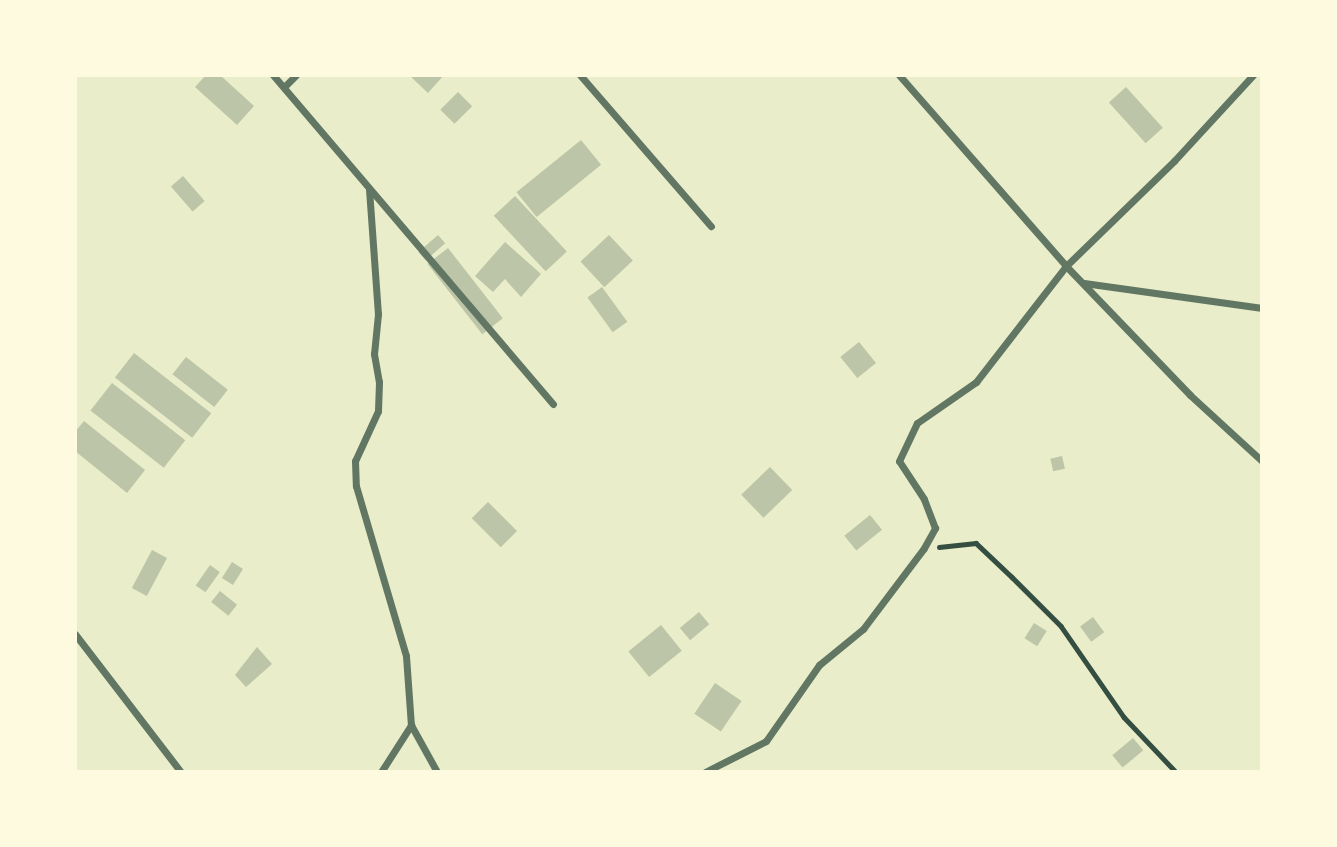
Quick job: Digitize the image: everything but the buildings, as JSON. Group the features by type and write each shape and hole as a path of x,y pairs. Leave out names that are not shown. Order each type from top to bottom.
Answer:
{"street":[{"path":"273,75 553,404"},
{"path":"284,87 296,75"},
{"path":"580,75 711,226"},
{"path":"900,75 1066,266 1190,396 1262,461"},
{"path":"705,772 766,741 819,666 863,629 924,548 935,528 924,499 899,461 917,424 976,382 1066,266 1174,161 1253,75"},
{"path":"369,189 378,314 374,354 379,382 378,411 355,461 356,486 405,656 411,725 437,772"},
{"path":"1083,282 1262,308"},
{"path":"75,634 181,772"},
{"path":"381,772 411,725"}],"path":[{"path":"924,548 976,543 1061,626 1124,717 1176,772"}]}
